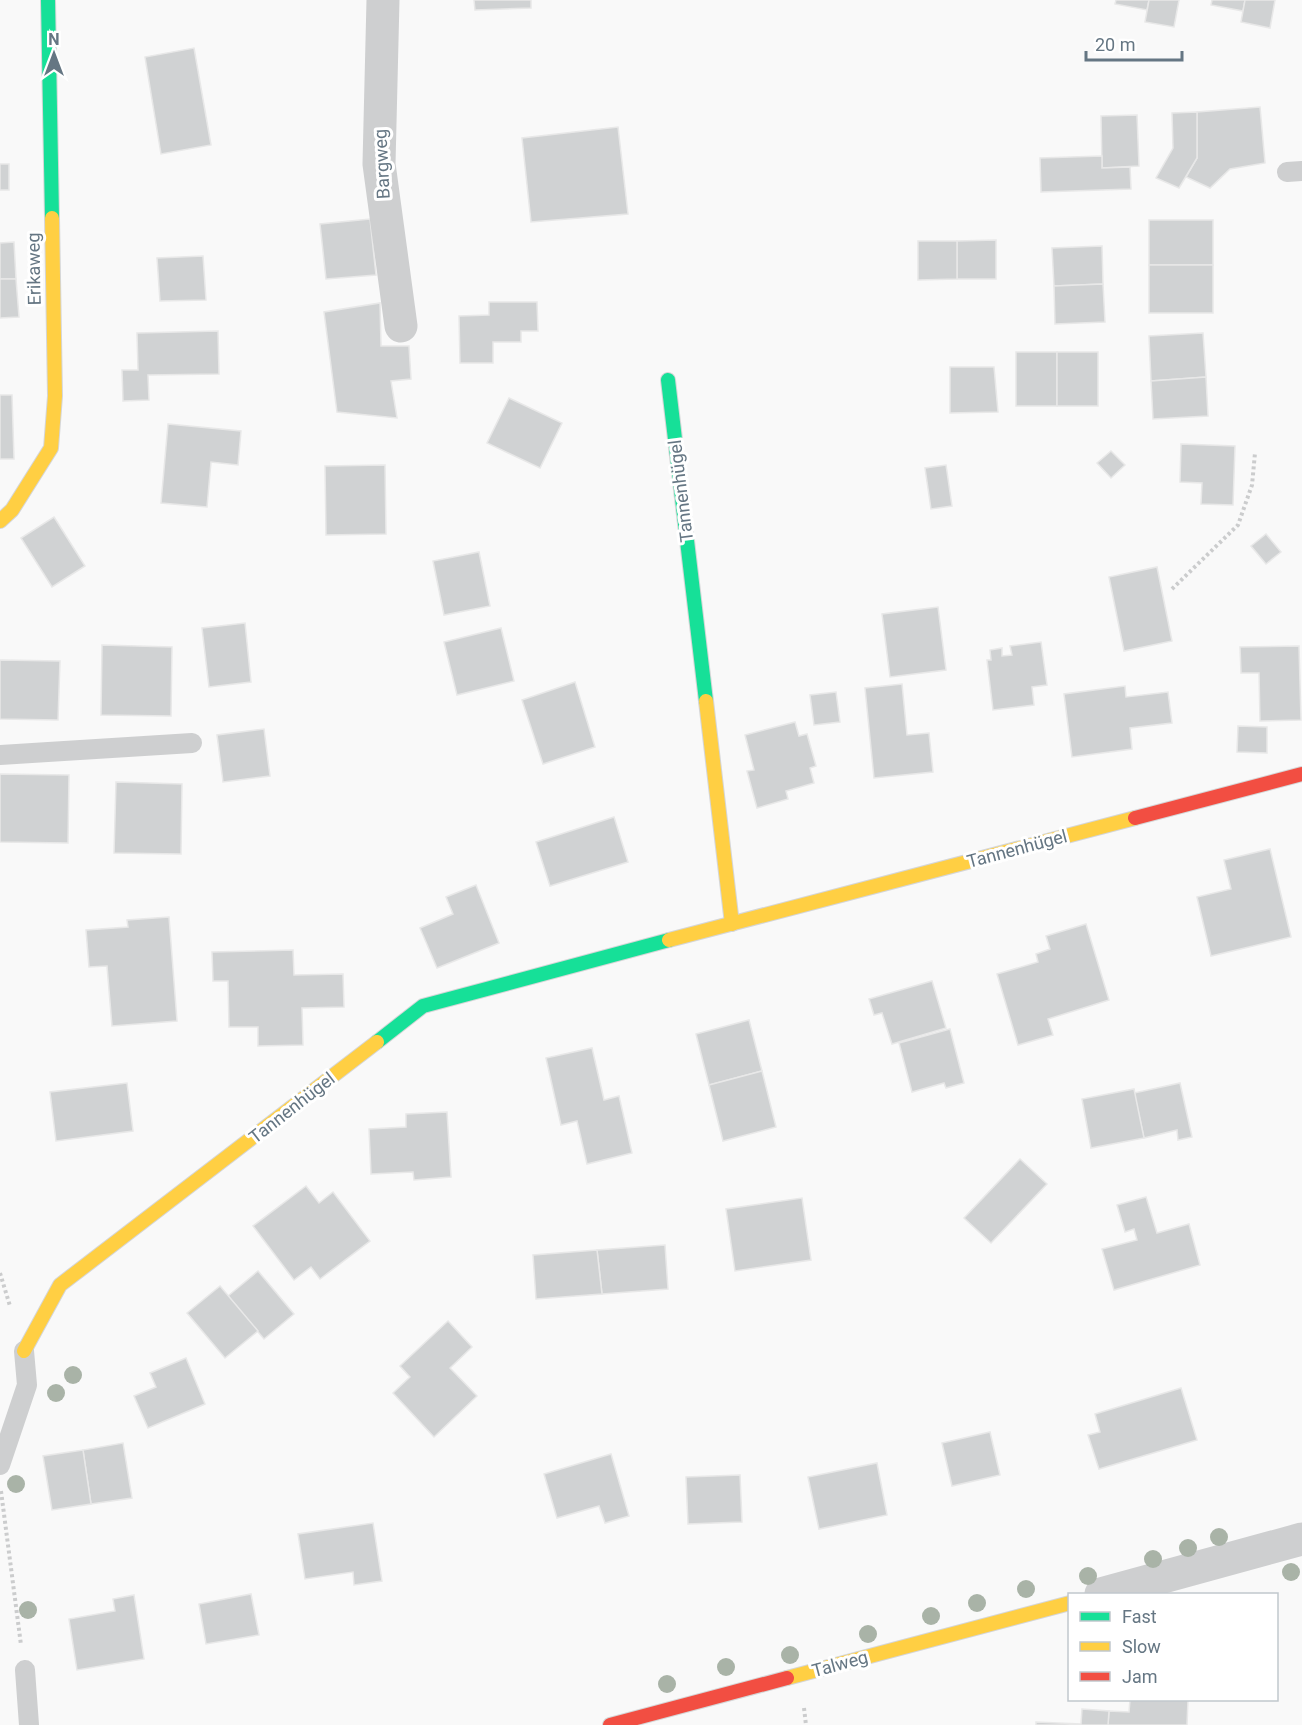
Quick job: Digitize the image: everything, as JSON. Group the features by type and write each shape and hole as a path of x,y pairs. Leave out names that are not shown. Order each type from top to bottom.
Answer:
{"street":[{"name":"Erikaweg","path":"0,521 12,510 51,448 55,396 48,0"},
{"name":"Bargweg","path":"383,0 379,164 401,326"},
{"name":"Tannenhügel","path":"668,380 732,924"},
{"name":"Tannenhügel","path":"24,1352 60,1285 423,1006 1302,774"},
{"path":"1105,1593 1302,1539"},
{"name":"Talweg","path":"610,1725 1068,1604"}],"lane":[{"path":"0,754 192,743"},
{"name":"Tannenhügel","path":"0,1465 27,1385 24,1352"},
{"path":"25,1670 29,1725"}],"path":[{"path":"1172,589 1238,525 1252,485 1255,453"},
{"path":"0,1488 25,1670"}],"building":[{"path":"474,0 531,0 531,8 475,10"},
{"path":"1116,0 1149,0 1147,10 1115,4"},
{"path":"1149,0 1179,0 1174,27 1145,22"},
{"path":"1212,0 1245,0 1243,11 1211,5"},
{"path":"1245,0 1275,0 1270,28 1241,22"},
{"path":"194,48 211,145 161,154 145,57"},
{"path":"1260,107 1265,163 1230,169 1210,188 1186,177 1197,158 1197,112"},
{"path":"1197,112 1197,158 1179,188 1156,178 1173,148 1172,113"},
{"path":"1137,115 1139,166 1102,168 1101,116"},
{"path":"618,127 628,214 531,222 522,138"},
{"path":"1102,156 1102,168 1130,167 1131,189 1041,192 1040,158"},
{"path":"0,164 9,164 9,190 0,190"},
{"path":"370,219 376,275 326,279 320,224"},
{"path":"1149,220 1213,220 1213,265 1149,265"},
{"path":"996,240 996,279 957,279 957,241"},
{"path":"918,241 957,241 957,279 918,280"},
{"path":"14,242 16,279 0,279 0,243"},
{"path":"1102,246 1103,284 1054,286 1052,248"},
{"path":"203,256 206,300 160,301 157,258"},
{"path":"1149,265 1213,265 1213,313 1149,313"},
{"path":"0,279 16,279 19,317 0,318"},
{"path":"1103,284 1105,322 1055,324 1054,286"},
{"path":"489,302 537,302 538,331 521,331 521,342 493,342 493,363 460,363 459,316 489,315"},
{"path":"380,303 381,346 409,346 411,379 391,381 397,418 337,412 324,312"},
{"path":"218,331 219,374 148,375 149,400 123,401 122,370 138,370 137,333"},
{"path":"1203,333 1206,377 1151,381 1149,336"},
{"path":"1016,352 1057,352 1057,406 1016,406"},
{"path":"1057,352 1098,352 1098,406 1057,406"},
{"path":"950,367 994,367 998,412 950,413"},
{"path":"1206,377 1208,416 1153,419 1151,381"},
{"path":"0,395 12,395 14,459 0,459"},
{"path":"509,398 562,423 540,468 487,443"},
{"path":"168,424 241,431 238,465 211,462 207,507 161,503"},
{"path":"1181,444 1235,446 1233,505 1201,504 1202,483 1180,482"},
{"path":"1111,451 1125,465 1111,478 1097,463"},
{"path":"385,465 386,534 326,535 325,466"},
{"path":"946,465 952,506 931,509 925,468"},
{"path":"54,517 85,566 52,587 21,538"},
{"path":"1266,534 1281,552 1266,564 1251,546"},
{"path":"479,552 490,606 444,615 433,561"},
{"path":"1157,567 1172,641 1124,651 1109,577"},
{"path":"938,607 946,670 890,677 882,614"},
{"path":"245,623 251,682 209,687 202,628"},
{"path":"501,628 514,681 457,695 444,642"},
{"path":"1041,642 1047,685 1032,687 1034,705 993,710 987,660 991,660 990,650 1002,648 1002,656 1012,655 1010,646"},
{"path":"102,645 172,647 171,716 101,715"},
{"path":"1299,646 1301,720 1260,721 1259,673 1241,673 1240,647"},
{"path":"0,660 60,661 58,720 0,719"},
{"path":"575,682 595,747 543,764 522,700"},
{"path":"902,684 907,735 929,733 933,772 874,778 865,688"},
{"path":"1125,686 1126,697 1168,692 1172,723 1130,728 1132,749 1072,757 1064,694"},
{"path":"836,692 840,722 814,725 810,695"},
{"path":"795,722 799,736 807,734 816,766 810,768 814,783 786,791 788,799 757,808 747,771 754,770 745,735"},
{"path":"1238,726 1267,727 1267,753 1237,752"},
{"path":"264,729 270,776 223,782 217,735"},
{"path":"0,774 69,775 68,843 0,842"},
{"path":"116,782 182,784 181,854 114,853"},
{"path":"614,817 628,862 550,886 536,842"},
{"path":"1270,849 1291,937 1211,956 1197,897 1231,889 1224,860"},
{"path":"476,885 499,943 437,968 420,928 453,914 446,897"},
{"path":"169,917 177,1021 112,1026 107,966 89,967 86,930 128,927 127,920"},
{"path":"1086,924 1109,1000 1048,1019 1053,1035 1018,1045 997,974 1038,962 1036,954 1050,949 1046,936"},
{"path":"293,950 294,975 343,974 344,1007 302,1008 303,1045 258,1046 258,1027 229,1027 228,981 213,981 212,952"},
{"path":"932,981 946,1028 892,1044 882,1013 874,1015 869,999"},
{"path":"749,1020 762,1071 709,1085 696,1034"},
{"path":"950,1029 964,1083 946,1088 944,1083 912,1092 899,1043"},
{"path":"592,1048 604,1100 619,1096 632,1153 587,1164 577,1121 561,1125 546,1058"},
{"path":"762,1071 776,1127 723,1141 709,1085"},
{"path":"127,1083 133,1131 56,1141 50,1092"},
{"path":"1180,1083 1192,1137 1178,1140 1177,1130 1144,1138 1134,1093"},
{"path":"1134,1089 1144,1138 1091,1148 1082,1099"},
{"path":"447,1112 451,1177 414,1180 413,1172 371,1174 369,1129 406,1127 406,1114"},
{"path":"1020,1159 1047,1184 991,1243 964,1218"},
{"path":"306,1186 319,1203 333,1192 370,1241 320,1279 311,1267 294,1280 253,1226"},
{"path":"1146,1197 1157,1233 1189,1224 1200,1265 1114,1290 1102,1249 1137,1240 1134,1229 1125,1232 1117,1205"},
{"path":"802,1198 811,1260 735,1271 726,1209"},
{"path":"665,1245 668,1289 602,1294 597,1250"},
{"path":"597,1250 602,1294 536,1299 533,1255"},
{"path":"258,1271 294,1314 264,1339 228,1296"},
{"path":"220,1286 258,1331 225,1358 187,1313"},
{"path":"448,1321 472,1347 450,1368 477,1396 434,1437 393,1393 410,1377 400,1366"},
{"path":"186,1358 205,1404 148,1428 134,1396 156,1387 150,1373"},
{"path":"1181,1388 1197,1440 1099,1469 1088,1435 1100,1432 1095,1414"},
{"path":"990,1432 1000,1475 952,1486 942,1443"},
{"path":"123,1443 132,1498 91,1504 83,1450"},
{"path":"83,1450 91,1504 52,1510 43,1456"},
{"path":"611,1454 629,1516 605,1523 599,1506 557,1518 544,1474"},
{"path":"877,1463 887,1515 819,1529 808,1477"},
{"path":"740,1475 742,1522 688,1524 686,1477"},
{"path":"373,1523 382,1581 354,1585 353,1572 305,1579 298,1534"},
{"path":"251,1594 259,1635 206,1644 199,1604"},
{"path":"134,1595 144,1659 77,1670 69,1619 115,1611 113,1599"},
{"path":"1130,1701 1188,1701 1187,1725 1108,1725 1109,1711 1129,1712"},
{"path":"1082,1709 1109,1711 1108,1725 1036,1725 1036,1722 1081,1724"}],"traffic: fast":[{"path":"48,0 52,218"},
{"path":"668,380 706,701"},
{"path":"377,1042 423,1006 669,940"}],"traffic: slow":[{"path":"0,521 12,510 51,448 55,396 52,218"},
{"path":"706,701 732,924"},
{"path":"669,940 1135,818"},
{"path":"24,1351 60,1285 377,1042"},
{"path":"787,1678 1068,1604"}],"traffic: jam":[{"path":"1135,818 1302,774"},
{"path":"610,1725 787,1678"}]}
